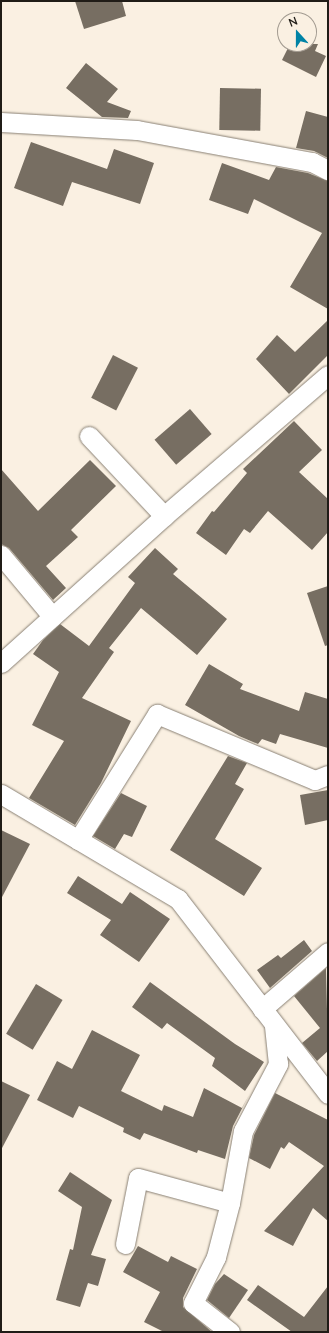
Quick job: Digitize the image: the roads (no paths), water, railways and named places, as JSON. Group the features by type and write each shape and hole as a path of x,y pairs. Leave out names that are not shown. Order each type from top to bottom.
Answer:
{"street":[{"path":"1,122 137,130 312,162 328,170"},
{"path":"1,663 164,516 328,375"},
{"path":"89,436 164,516"},
{"path":"1,555 52,616"},
{"path":"78,840 157,714 315,780 328,775"},
{"path":"1,794 178,899 328,1094"},
{"path":"262,1009 328,952"},
{"path":"230,1332 193,1303 216,1257 230,1204 243,1131 278,1064 274,1025"},
{"path":"125,1244 138,1178 230,1204"}]}
